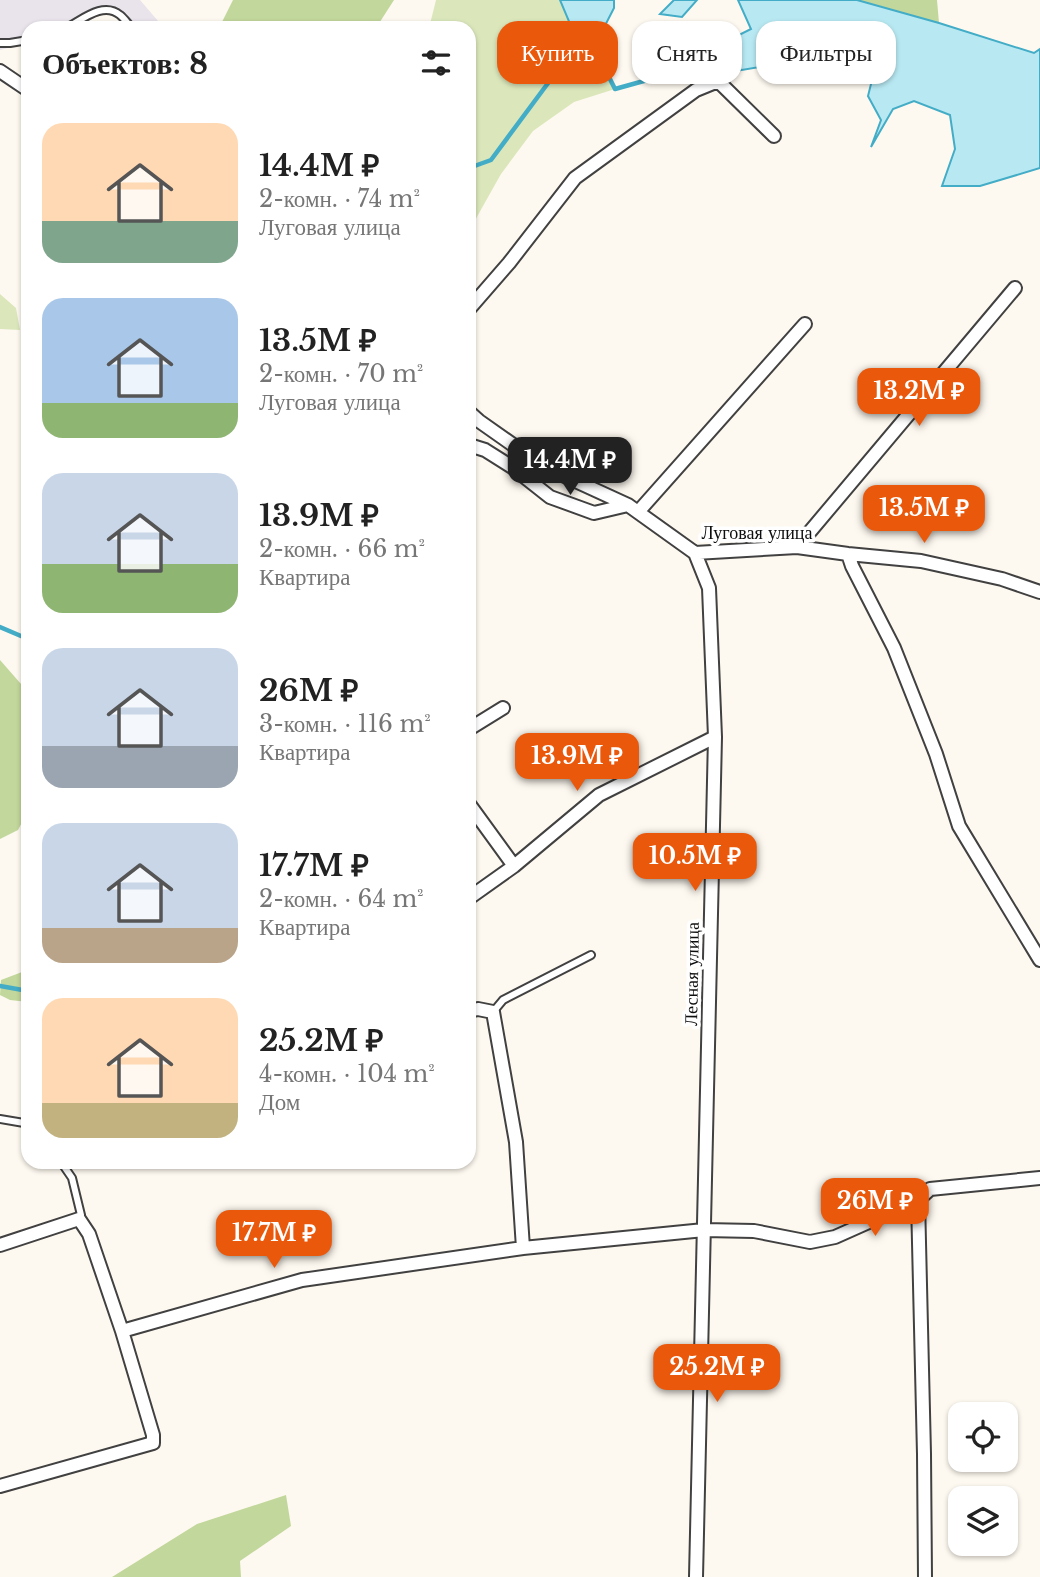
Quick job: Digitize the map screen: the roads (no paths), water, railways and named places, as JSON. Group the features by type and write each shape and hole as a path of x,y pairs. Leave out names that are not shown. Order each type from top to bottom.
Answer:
{"street":[{"path":"0,71 21,85"},
{"path":"476,301 575,178 696,90 718,81 774,136"},
{"path":"797,547 1015,288"},
{"path":"476,447 503,461 550,497 594,513 633,508 805,324"},
{"name":"Луговая улица","path":"476,418 543,466 633,508 695,553 797,547 921,561 1002,579 1040,592"},
{"name":"Лесная улица","path":"695,553 709,588 715,737 696,1577"},
{"path":"848,554 894,648 936,754 959,826 1040,960"},
{"path":"476,725 503,708"},
{"path":"476,893 514,866 599,796 715,737"},
{"path":"476,814 514,866"},
{"path":"476,1009 493,1012 516,1142 523,1248"},
{"path":"122,1331 302,1280 523,1248 704,1230 754,1231 810,1242 835,1237 918,1200 930,1189 1040,1178"},
{"path":"918,1200 925,1577"},
{"path":"0,1245 79,1219 89,1234 153,1435 153,1443 0,1486"}],"lane":[{"path":"79,21 104,9 121,15 126,21"},
{"path":"0,43 21,41"},
{"path":"493,1012 503,1000 591,955"},
{"path":"0,1119 21,1122"},
{"path":"66,1169 72,1178 81,1215 79,1219"}],"water":[{"path":"560,0 614,0 614,8 607,21 569,21"},
{"path":"674,0 697,0 682,17 660,14"},
{"path":"738,0 857,0 1034,53 1040,49 1040,168 980,186 942,186 955,149 950,115 914,101 893,109 871,147 881,120 868,96 871,84 896,84 896,21 756,21 756,68 742,70 742,34 751,29"}],"waterway":[{"path":"476,165 491,160 557,71 594,47 615,89 633,84"},
{"path":"0,627 21,636"},
{"path":"0,986 21,990"}]}
